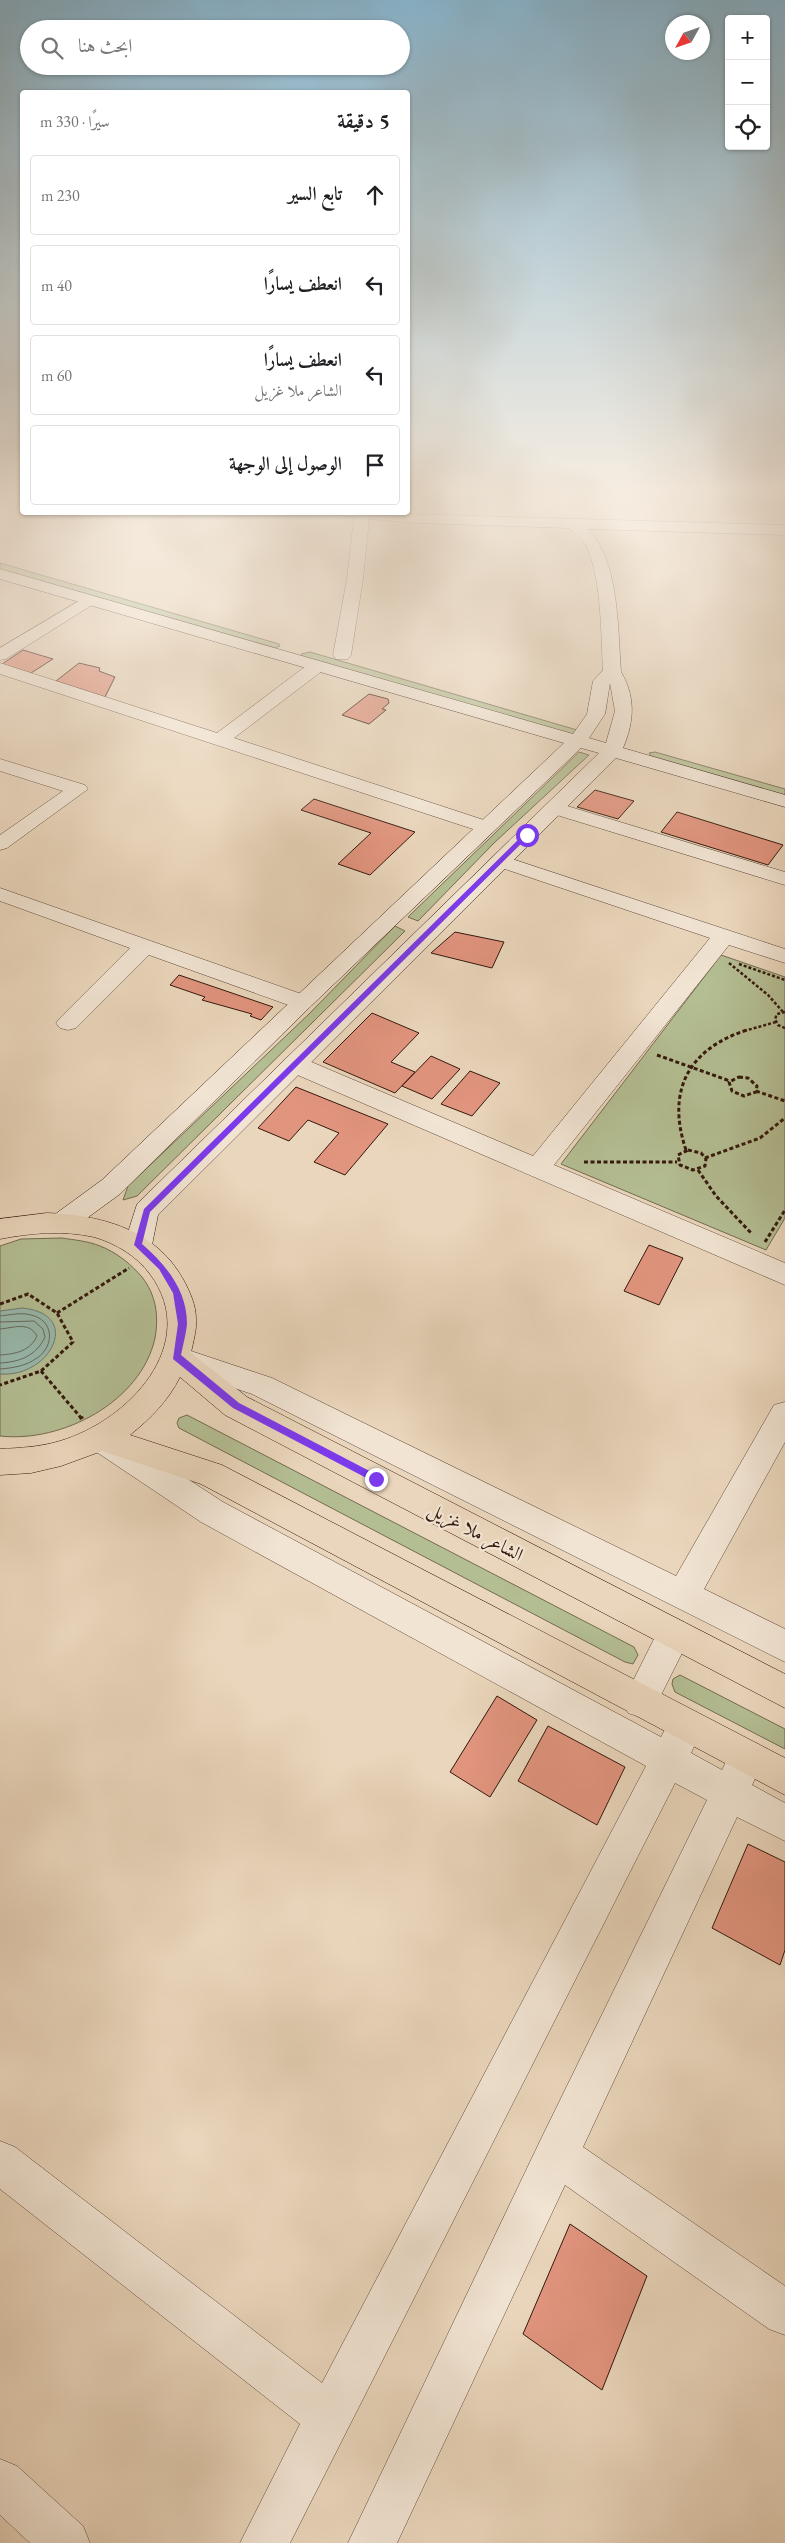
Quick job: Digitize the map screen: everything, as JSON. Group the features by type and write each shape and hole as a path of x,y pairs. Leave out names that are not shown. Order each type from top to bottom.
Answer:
{"main road":[{"path":"0,1229 26,1224 63,1222 103,1229 135,1256 162,1266 177,1293 182,1324 176,1357 161,1387 135,1415 92,1429 62,1454 21,1462 0,1462"},
{"name":"الشاعر ملا غزيل","path":"176,1357 236,1406 785,1692"},
{"path":"92,1429 211,1474 640,1701 677,1742"},
{"path":"738,1775 785,1778"}],"street":[{"path":"0,655 78,607"},
{"path":"112,607 316,666 623,741 785,801"},
{"path":"173,607 361,660"},
{"path":"321,649 342,607"},
{"path":"135,1256 146,1211 623,741 622,695 618,679 612,671 606,607"},
{"path":"283,657 321,649"},
{"path":"220,740 316,666"},
{"path":"0,668 486,827"},
{"path":"63,1222 111,1187 486,827 579,729 597,714 599,686 603,676 612,671"},
{"path":"0,765 78,789 0,844"},
{"path":"554,808 785,879"},
{"path":"500,861 724,948 785,956"},
{"path":"0,894 302,1002"},
{"path":"392,917 428,932"},
{"path":"68,1023 145,946"},
{"path":"537,1169 724,948"},
{"path":"294,1064 537,1169 784,1271"},
{"path":"176,1357 262,1386 785,1646"},
{"path":"683,1595 785,1414"},
{"path":"92,1429 212,1512 677,1742 738,1775 785,1823"},
{"path":"640,1701 674,1634"},
{"path":"264,2543 677,1742"},
{"path":"372,2543 738,1775"},
{"path":"556,2154 785,2313"},
{"path":"0,2162 329,2417"},
{"path":"0,2483 66,2543"}],"path":[{"path":"724,948 784,1012 776,1016 776,1022"},
{"path":"776,1022 785,1028"},
{"path":"686,1150 678,1130 676,1116 677,1100 683,1082 691,1068 722,1040 776,1022"},
{"path":"651,1053 730,1081 738,1077 748,1078 755,1083 756,1091"},
{"path":"730,1081 729,1088 739,1095 749,1095 756,1091 785,1101"},
{"path":"706,1158 760,1138 785,1118"},
{"path":"677,1162 678,1155 686,1150 697,1151 706,1158"},
{"path":"582,1162 677,1162 688,1169 698,1170 705,1166 706,1158"},
{"path":"698,1170 738,1221 764,1245"},
{"path":"57,1313 135,1256"},
{"path":"0,1304 28,1294 57,1313 73,1342 41,1371 0,1385"},
{"path":"41,1371 92,1429"}],"green space":[{"path":"131,607 150,607 279,644 280,646 275,648"},
{"path":"310,652 577,730 573,735 304,657 301,654"},
{"path":"579,752 589,755 494,843 418,921 408,917"},
{"path":"655,752 785,789 785,795 651,756 649,753"},
{"path":"395,926 405,931 137,1196 123,1200 128,1186 309,1014"},
{"path":"721,955 785,977 785,1218 766,1250 561,1164"},
{"path":"62,1238 91,1243 106,1249 123,1259 138,1272 147,1284 153,1298 157,1322 155,1338 147,1361 134,1381 116,1399 96,1414 73,1425 48,1433 0,1436 0,1246 21,1239"},
{"path":"187,1415 634,1647 638,1655 633,1664 625,1662 179,1428 177,1423 179,1418"},
{"path":"680,1675 785,1729 785,1749 675,1692 672,1684 673,1679"}],"water":[{"path":"22,1308 41,1313 52,1321 55,1333 53,1345 45,1356 33,1366 18,1373 0,1374 0,1311"}],"building":[{"path":"23,650 53,659 31,673 2,664"},
{"path":"79,663 100,668 99,671 115,677 105,697 56,681"},
{"path":"369,694 388,699 389,703 382,709 386,710 369,724 342,715"},
{"path":"595,790 634,801 618,819 577,807"},
{"path":"314,799 415,832 370,875 338,864 371,833 301,810"},
{"path":"677,812 783,845 768,865 661,832"},
{"path":"455,932 504,942 492,968 431,953"},
{"path":"179,975 273,1007 261,1020 250,1016 252,1014 202,1000 205,997 170,985"},
{"path":"372,1013 419,1033 391,1062 415,1072 395,1093 323,1062"},
{"path":"431,1056 460,1069 432,1099 402,1086"},
{"path":"470,1071 500,1083 472,1116 441,1104"},
{"path":"296,1087 388,1124 345,1175 314,1162 339,1133 308,1120 289,1141 258,1128"},
{"path":"649,1245 683,1258 659,1305 624,1291"},
{"path":"497,1696 537,1720 490,1797 450,1772"},
{"path":"548,1726 625,1767 597,1825 518,1781"},
{"path":"748,1844 785,1862 785,1950 780,1965 712,1928"},
{"path":"570,2224 647,2276 602,2390 523,2334"}],"route":[{"path":"376,1479 236,1406 176,1357 182,1324 177,1293 162,1266 138,1245 146,1211 527,835"}]}
